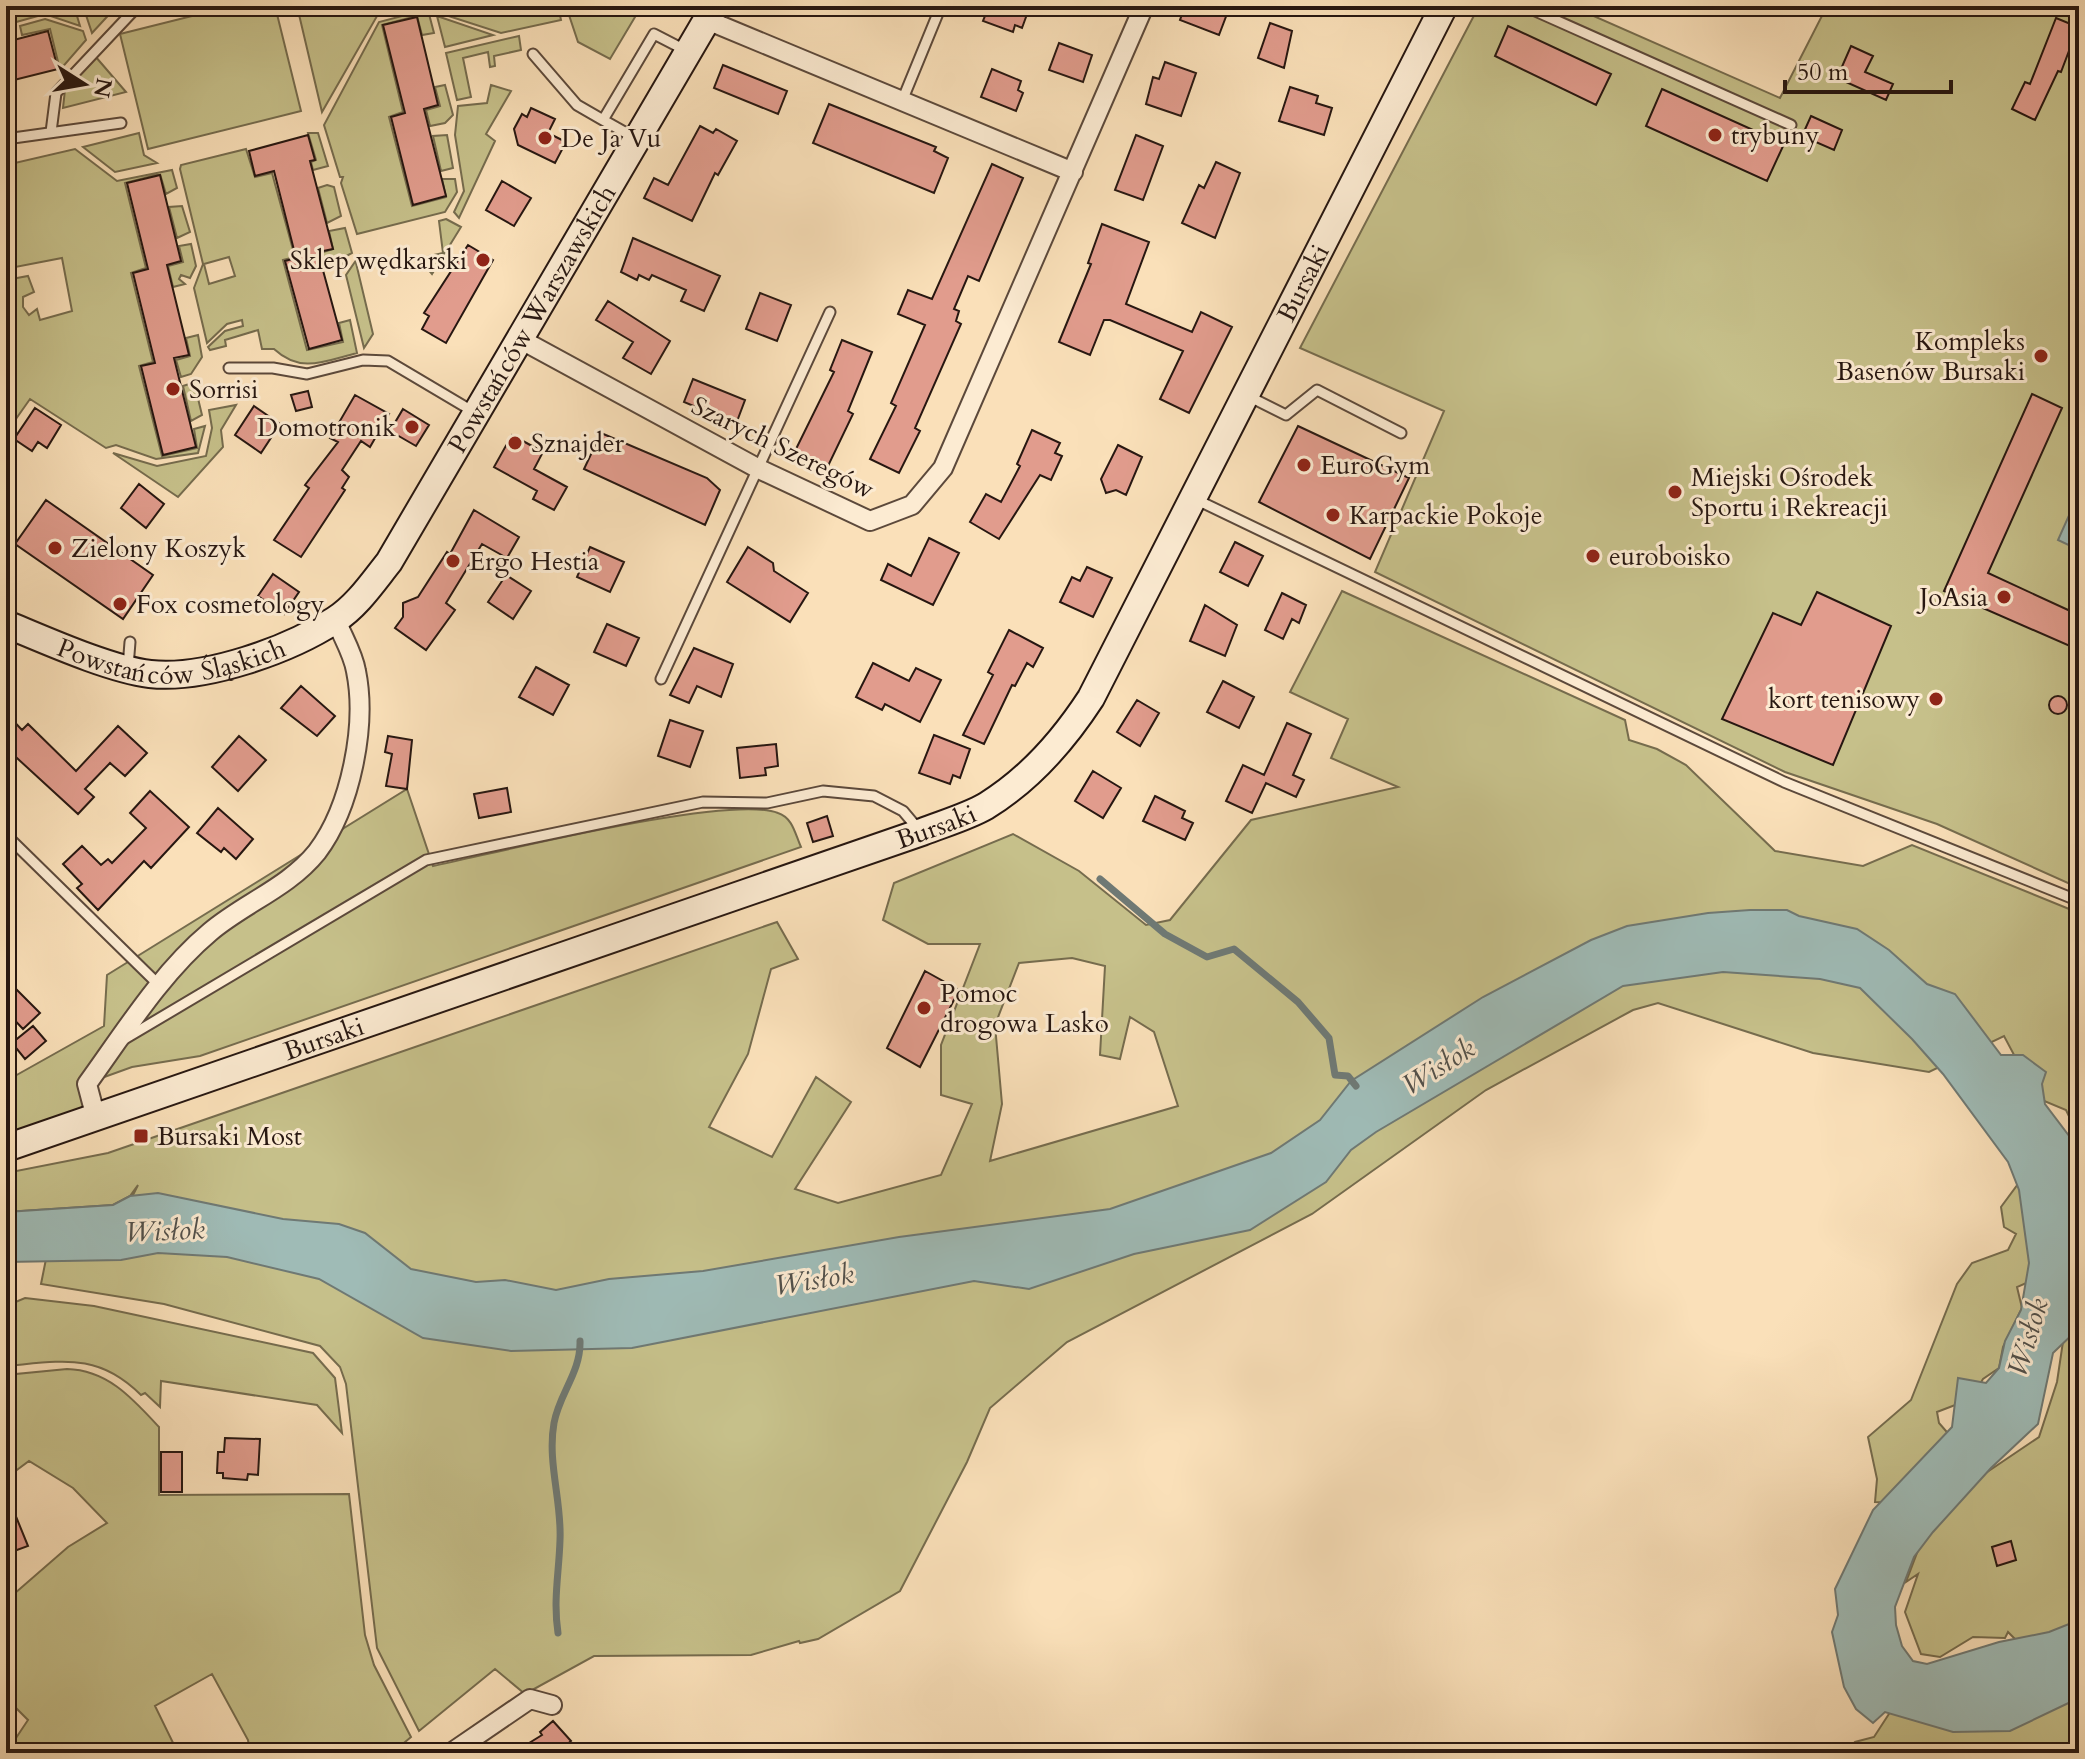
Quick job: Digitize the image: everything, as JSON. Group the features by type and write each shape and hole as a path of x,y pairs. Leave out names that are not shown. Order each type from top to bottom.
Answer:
{"street":[{"name":"Szarych Szeregów","path":"518,338 759,469 870,521 912,505 943,468 1144,6"},
{"name":"Bursaki","path":"6,1148 922,832 985,806 1039,764 1064,738 1091,698 1444,6"},
{"path":"711,13 902,101 1073,172"},
{"name":"Powstańców Warszawskich","path":"336,620 365,593 389,562 474,412 711,13"},
{"path":"96,1118 87,1084 160,986 210,932 274,891 317,851 348,793 356,749 358,686 356,668 336,620"},
{"name":"Powstańców Śląskich","path":"6,624 64,648 129,654 148,674 193,674 236,664 336,620"},
{"path":"451,1753 530,1699 552,1705"}],"lane":[{"path":"51,132 56,93 138,6"},
{"path":"902,101 941,6"},
{"path":"1524,6 1791,125"},
{"path":"603,120 654,34 688,51"},
{"path":"533,54 577,105 637,139"},
{"path":"6,139 121,123"},
{"path":"661,679 830,312"},
{"path":"229,368 273,368 307,374 363,360 388,361 474,412"},
{"path":"1245,394 1286,415 1317,390 1401,433"},
{"path":"1192,497 1784,782 2079,901"},
{"path":"115,1045 426,860 703,802 767,803 823,791 874,796 903,811 922,832"},
{"path":"6,835 160,986"}],"shaded area":[{"path":"6,6 74,6 80,26 45,14 9,24 13,38 6,39"},
{"path":"83,6 114,6 116,7 92,33"},
{"path":"232,6 275,6 301,111 148,149 120,34"},
{"path":"297,6 418,6 377,16 322,112"},
{"path":"435,6 558,6 561,20 501,33 436,12"},
{"path":"566,6 624,6 638,12 610,59 578,42"},
{"name":"Miejski Ośrodek Sportu i Rekreacji","path":"1479,6 1571,6 1780,98 1827,6 2079,6 2079,888 1937,824 1785,772 1375,572 1444,411 1300,348"},
{"path":"421,11 429,14 434,33 422,35 417,16 382,25 403,112 389,117 412,206 446,197 442,179 455,179 457,192 445,212 357,234 341,183 343,177 340,177 324,125 379,22"},
{"path":"437,16 493,35 445,47"},
{"path":"45,19 83,31 86,40 60,70 50,29 22,35 20,26"},
{"path":"519,36 521,50 494,56 495,66 490,67 488,52 463,58 471,97 457,100 446,53"},
{"path":"95,56 126,92 63,108 65,90"},
{"path":"445,85 453,115 445,123 430,126 426,110 440,106 435,87"},
{"path":"491,85 511,91 486,134 495,141 459,218 454,212 464,191 455,135 458,106 487,103"},
{"path":"139,133 144,155 157,163 115,172 83,147"},
{"path":"308,133 318,133 328,166 313,170 311,162 316,160"},
{"path":"447,135 453,168 441,171 433,136"},
{"path":"75,149 117,181 172,170 177,188 166,194 160,174 125,183 146,268 131,273 153,362 139,366 162,456 197,448 194,429 205,426 198,453 156,459 116,445 106,448 30,399 6,433 6,280 28,276 34,292 23,297 23,307 29,315 37,309 40,320 72,311 62,258 15,267 15,273 6,274 6,165"},
{"path":"246,149 255,177 272,173 295,257 283,260 307,350 343,342 339,323 350,320 357,353 324,362 294,361 274,349 262,349 258,330 225,340 226,346 210,350 208,347 225,331 243,326 242,320 227,324 207,343 194,288 203,264 181,165","holes":["229,257 235,276 209,284 204,264"]},
{"path":"327,185 334,187 341,216 327,223 318,188"},
{"path":"182,206 190,232 177,238 169,207"},
{"path":"446,219 461,227 432,274 426,267 431,263 429,256 443,253 439,221"},
{"path":"345,228 352,253 339,260 344,264 342,267 324,270 320,253 333,249 329,231"},
{"path":"191,244 196,266 190,278 181,275 179,279 185,284 173,287 168,266 183,262 179,246"},
{"path":"359,256 360,262 356,263 373,334 364,348 346,275"},
{"path":"198,335 202,357 191,374 181,377 176,360 190,356 186,338"},
{"path":"183,386 195,386 202,415 191,421"},
{"path":"236,405 221,430 223,447 178,497 113,453 157,466 206,456 212,428 209,410"},
{"path":"1342,591 1625,720 1629,740 1657,749 1686,765 1775,851 1863,866 1912,845 2079,913 2079,1137 2066,1110 2037,1098 2004,1036 1929,1072 1813,1053 1658,1003 1633,1010 1486,1090 1312,1214 1067,1342 990,1408 967,1462 900,1591 818,1639 799,1641 751,1655 594,1656 525,1694 495,1669 419,1731 377,1648 346,1384 340,1367 320,1346 164,1304 41,1284 48,1249 107,1247 138,1185 130,1196 113,1205 6,1212 6,1173 108,1153 777,922 798,959 771,969 748,1054 709,1127 772,1157 816,1077 851,1102 795,1189 838,1203 941,1175 972,1104 941,1095 941,1045 980,944 928,944 883,920 894,883 1013,834 1079,871 1146,925 1170,920 1251,820 1398,787 1331,758 1348,719 1290,692","holes":["1072,958 1105,966 1100,1055 1120,1059 1130,1017 1154,1032 1178,1106 990,1161 1002,1104 995,1025 1019,963"]},
{"path":"407,789 433,866 611,828 712,811 751,809 783,815 793,827 801,847 200,1056 132,1067 96,1080 96,1118 6,1145 6,1081 104,1026 107,975"},
{"path":"2021,1180 2040,1277 2017,1287 2022,1308 2003,1347 1999,1368 1983,1379 1971,1399 1937,1412 1939,1423 1953,1439 1896,1503 1875,1502 1877,1479 1868,1437 1911,1400 1957,1284 1972,1263 2008,1250 2016,1234 2004,1227 2001,1207"},
{"path":"2079,1234 2079,1627 2022,1646 2008,1632 2005,1638 1973,1637 1940,1657 1921,1654 1905,1612 1918,1574 1906,1582 1934,1508 2039,1437 2057,1382"},
{"path":"25,1298 94,1306 313,1353 335,1378 342,1433 317,1405 161,1381 160,1407 145,1393 141,1395 125,1381 94,1366 78,1362 45,1362 6,1366 6,1306"},
{"path":"67,1369 107,1380 159,1427 159,1495 349,1494 365,1635 374,1665 411,1737 392,1753 250,1753 248,1740 212,1674 155,1706 178,1753 6,1753 28,1720 6,1698 6,1588 14,1594 68,1547 107,1523 73,1488 29,1461 6,1478 6,1375"},
{"path":"2079,1685 2079,1753 1845,1753 1855,1742 1874,1737 1900,1697"}],"water":[{"path":"2079,493 2079,550 2058,540"},
{"name":"Wisłok","path":"1787,910 1799,916 1857,929 1889,950 1927,984 1955,994 2001,1055 2023,1055 2046,1072 2042,1084 2045,1104 2079,1149 2079,1328 2053,1353 2038,1424 1991,1468 1933,1532 1914,1557 1895,1607 1902,1646 1913,1661 1927,1664 1999,1642 2049,1632 2079,1620 2079,1698 2010,1731 1953,1732 1885,1712 1873,1723 1856,1709 1844,1687 1832,1632 1838,1615 1835,1589 1873,1510 1952,1427 1958,1378 1986,1383 1999,1368 2005,1341 2021,1310 2029,1263 2019,1190 2008,1162 1943,1074 1860,988 1820,979 1723,972 1623,986 1376,1132 1351,1150 1326,1182 1250,1230 1134,1254 1029,1289 974,1281 632,1348 511,1351 423,1338 319,1279 227,1257 158,1253 121,1260 6,1262 6,1212 113,1205 130,1196 158,1193 283,1219 339,1224 365,1233 411,1269 476,1282 505,1280 556,1290 609,1279 703,1271 899,1237 1110,1209 1271,1153 1320,1120 1351,1081 1483,997 1591,940 1627,926 1708,913"}],"building":[{"path":"989,6 1030,6 1022,28 1015,25 1013,32 983,21"},
{"path":"1185,6 1230,6 1219,35 1180,20"},
{"path":"417,17 438,105 424,109 446,196 413,205 391,117 405,113 383,25"},
{"path":"2056,18 2078,27 2061,72 2058,71 2035,120 2012,109 2025,82 2030,84"},
{"path":"1270,23 1292,31 1284,68 1258,58"},
{"path":"1508,26 1611,74 1596,105 1495,56"},
{"path":"48,31 58,69 6,82 6,42"},
{"path":"1059,43 1092,55 1083,82 1049,70"},
{"path":"1851,46 1873,56 1865,72 1893,84 1886,100 1837,78"},
{"path":"1165,62 1196,73 1181,116 1146,104 1153,77 1159,79"},
{"path":"723,65 787,91 778,114 714,88"},
{"path":"992,69 1021,81 1018,90 1023,93 1016,111 981,97"},
{"path":"1290,87 1318,96 1316,103 1332,108 1324,135 1279,121"},
{"name":"trybuny","path":"1662,89 1784,144 1767,181 1646,126"},
{"path":"829,104 936,147 934,151 948,158 934,193 813,143"},
{"path":"531,108 555,119 548,133 566,142 555,163 518,145 514,129 522,114 527,117"},
{"path":"1811,116 1842,130 1834,150 1802,136"},
{"path":"700,126 713,133 716,129 737,141 718,175 715,173 692,221 644,198 654,178 668,185"},
{"path":"308,135 315,160 310,161 333,249 318,252 342,340 309,349 285,261 296,258 274,171 255,176 249,151"},
{"path":"1136,135 1163,146 1143,200 1115,190"},
{"path":"1216,162 1240,173 1215,238 1182,223 1199,185 1204,188"},
{"path":"992,164 1023,178 979,281 968,276 954,309 959,311 956,321 961,324 915,428 920,431 899,473 870,459 896,406 891,403 925,325 898,314 908,290 932,299"},
{"path":"160,175 181,261 167,265 189,355 174,358 196,447 163,455 141,366 155,363 133,273 148,269 127,183"},
{"path":"502,181 531,198 514,226 486,210"},
{"path":"1102,224 1149,242 1126,304 1192,332 1201,312 1232,327 1189,413 1160,399 1183,351 1110,320 1104,320 1090,355 1059,342 1091,264 1088,263"},
{"path":"633,238 720,276 704,311 681,301 686,290 652,275 649,280 639,275 637,280 621,272"},
{"path":"468,245 493,260 446,343 422,329 429,316 424,313"},
{"path":"760,293 791,305 777,341 746,329"},
{"path":"608,301 670,341 651,374 623,358 633,342 596,320"},
{"path":"842,340 872,352 848,411 853,414 828,466 795,451 834,372 830,370"},
{"path":"693,379 745,400 736,424 684,402"},
{"path":"308,391 312,407 296,411 291,395"},
{"path":"2032,394 2062,408 1988,573 2079,615 2079,650 1944,591"},
{"path":"355,395 389,414 370,447 361,441 342,470 349,477 342,488 345,490 301,557 274,540 309,488 305,485 338,442 330,438"},
{"path":"254,406 280,424 261,453 235,435"},
{"path":"35,408 61,425 47,448 38,442 32,451 14,439"},
{"path":"403,409 429,425 416,446 390,431"},
{"path":"1298,426 1409,478 1370,559 1259,502"},
{"path":"1032,430 1060,443 1055,453 1062,456 1051,480 1040,475 999,539 970,522 986,494 1001,502 1020,466 1017,464"},
{"path":"601,433 707,478 720,490 705,525 584,469"},
{"path":"512,435 543,452 534,469 567,487 554,510 533,499 537,491 494,467"},
{"path":"1118,445 1142,457 1126,495 1116,490 1106,493 1101,479"},
{"path":"139,484 164,504 146,528 121,508"},
{"path":"46,500 153,575 123,619 15,544"},
{"path":"474,510 519,537 507,558 482,544 446,603 455,610 426,650 395,628 403,617 403,603 418,597 447,552 450,554"},
{"path":"929,538 959,553 933,605 881,580 888,564 911,576"},
{"path":"1235,542 1263,556 1248,586 1220,572"},
{"path":"590,547 624,562 610,592 577,577"},
{"path":"748,547 773,563 774,571 808,593 790,622 727,582"},
{"path":"1087,567 1112,578 1093,617 1060,602 1072,577 1080,581"},
{"path":"273,574 299,592 284,614 258,596"},
{"path":"506,575 531,591 513,619 488,602"},
{"path":"1817,592 1891,626 1833,765 1722,719 1773,613 1801,625"},
{"path":"1282,593 1306,605 1299,623 1292,619 1283,639 1265,630"},
{"path":"1205,605 1237,625 1225,656 1190,641"},
{"path":"607,624 639,638 626,666 594,652"},
{"path":"1009,630 1043,648 1033,667 1027,663 1015,686 1012,685 984,744 963,735 993,675 988,672"},
{"path":"694,648 733,664 721,697 697,686 689,703 670,695"},
{"path":"873,663 909,681 916,668 941,680 920,722 885,704 882,710 856,697"},
{"path":"536,667 569,685 553,715 519,697"},
{"path":"1223,681 1254,697 1239,728 1207,712"},
{"path":"301,686 335,716 317,736 281,708"},
{"path":"2058,696 2067,705 2058,714 2049,705"},
{"path":"1137,700 1159,713 1140,746 1117,732"},
{"path":"6,713 22,730 28,724 76,771 118,726 147,753 125,776 110,763 85,789 94,797 78,814 6,748"},
{"path":"670,720 703,731 690,767 658,756"},
{"path":"1287,723 1311,734 1293,775 1304,780 1296,797 1266,783 1252,813 1226,801 1243,765 1264,775"},
{"path":"934,735 970,749 960,778 953,775 950,784 919,773"},
{"path":"239,736 266,760 238,791 212,767"},
{"path":"388,736 412,740 407,789 386,786 392,754 385,752"},
{"path":"776,744 778,766 765,768 766,775 740,778 737,748"},
{"path":"1093,771 1121,788 1103,818 1075,801"},
{"path":"507,788 511,812 479,818 474,794"},
{"path":"150,791 189,827 151,868 144,861 98,910 77,888 82,884 63,864 82,846 101,865 108,859 112,863 146,828 130,813"},
{"path":"1155,796 1185,811 1182,818 1193,823 1185,840 1143,821"},
{"path":"218,808 253,839 236,859 224,848 221,852 197,833"},
{"path":"827,816 833,836 813,842 807,823"},
{"path":"925,971 959,990 920,1067 887,1048"},
{"path":"6,979 40,1013 23,1029 6,1011"},
{"path":"33,1026 46,1041 25,1059 12,1043"},
{"path":"225,1438 260,1439 258,1475 248,1474 247,1480 223,1478 223,1473 217,1473 218,1452 224,1452"},
{"path":"161,1452 182,1452 182,1492 161,1492"},
{"path":"6,1492 28,1546 6,1554"},
{"path":"2011,1541 2016,1560 1997,1566 1992,1547"},
{"path":"553,1721 571,1741 557,1753 513,1753 542,1735 540,1732"}],"waterway":[{"path":"1100,879 1165,934 1207,957 1234,949 1298,1002 1329,1038 1335,1075 1348,1076 1356,1086"},
{"path":"558,1633 556,1598 560,1526 552,1438 557,1412 577,1363 580,1341"}],"place":[{"name":"trybuny","path":"1715,135"},
{"name":"De Ja Vu","path":"545,138"},
{"name":"Sklep wędkarski","path":"483,260"},
{"name":"Kompleks Basenów Bursaki","path":"2041,356"},
{"name":"Sorrisi","path":"173,389"},
{"name":"Domotronik","path":"412,427"},
{"name":"Sznajder","path":"515,443"},
{"name":"EuroGym","path":"1304,465"},
{"name":"Miejski Ośrodek Sportu i Rekreacji","path":"1675,492"},
{"name":"Karpackie Pokoje","path":"1333,515"},
{"name":"Zielony Koszyk","path":"55,548"},
{"name":"euroboisko","path":"1593,556"},
{"name":"Ergo Hestia","path":"453,561"},
{"name":"JoAsia","path":"2004,597"},
{"name":"Fox cosmetology","path":"120,604"},
{"name":"kort tenisowy","path":"1936,699"},
{"name":"Pomoc drogowa Lasko","path":"924,1008"},
{"name":"Bursaki Most","path":"141,1136"}]}
